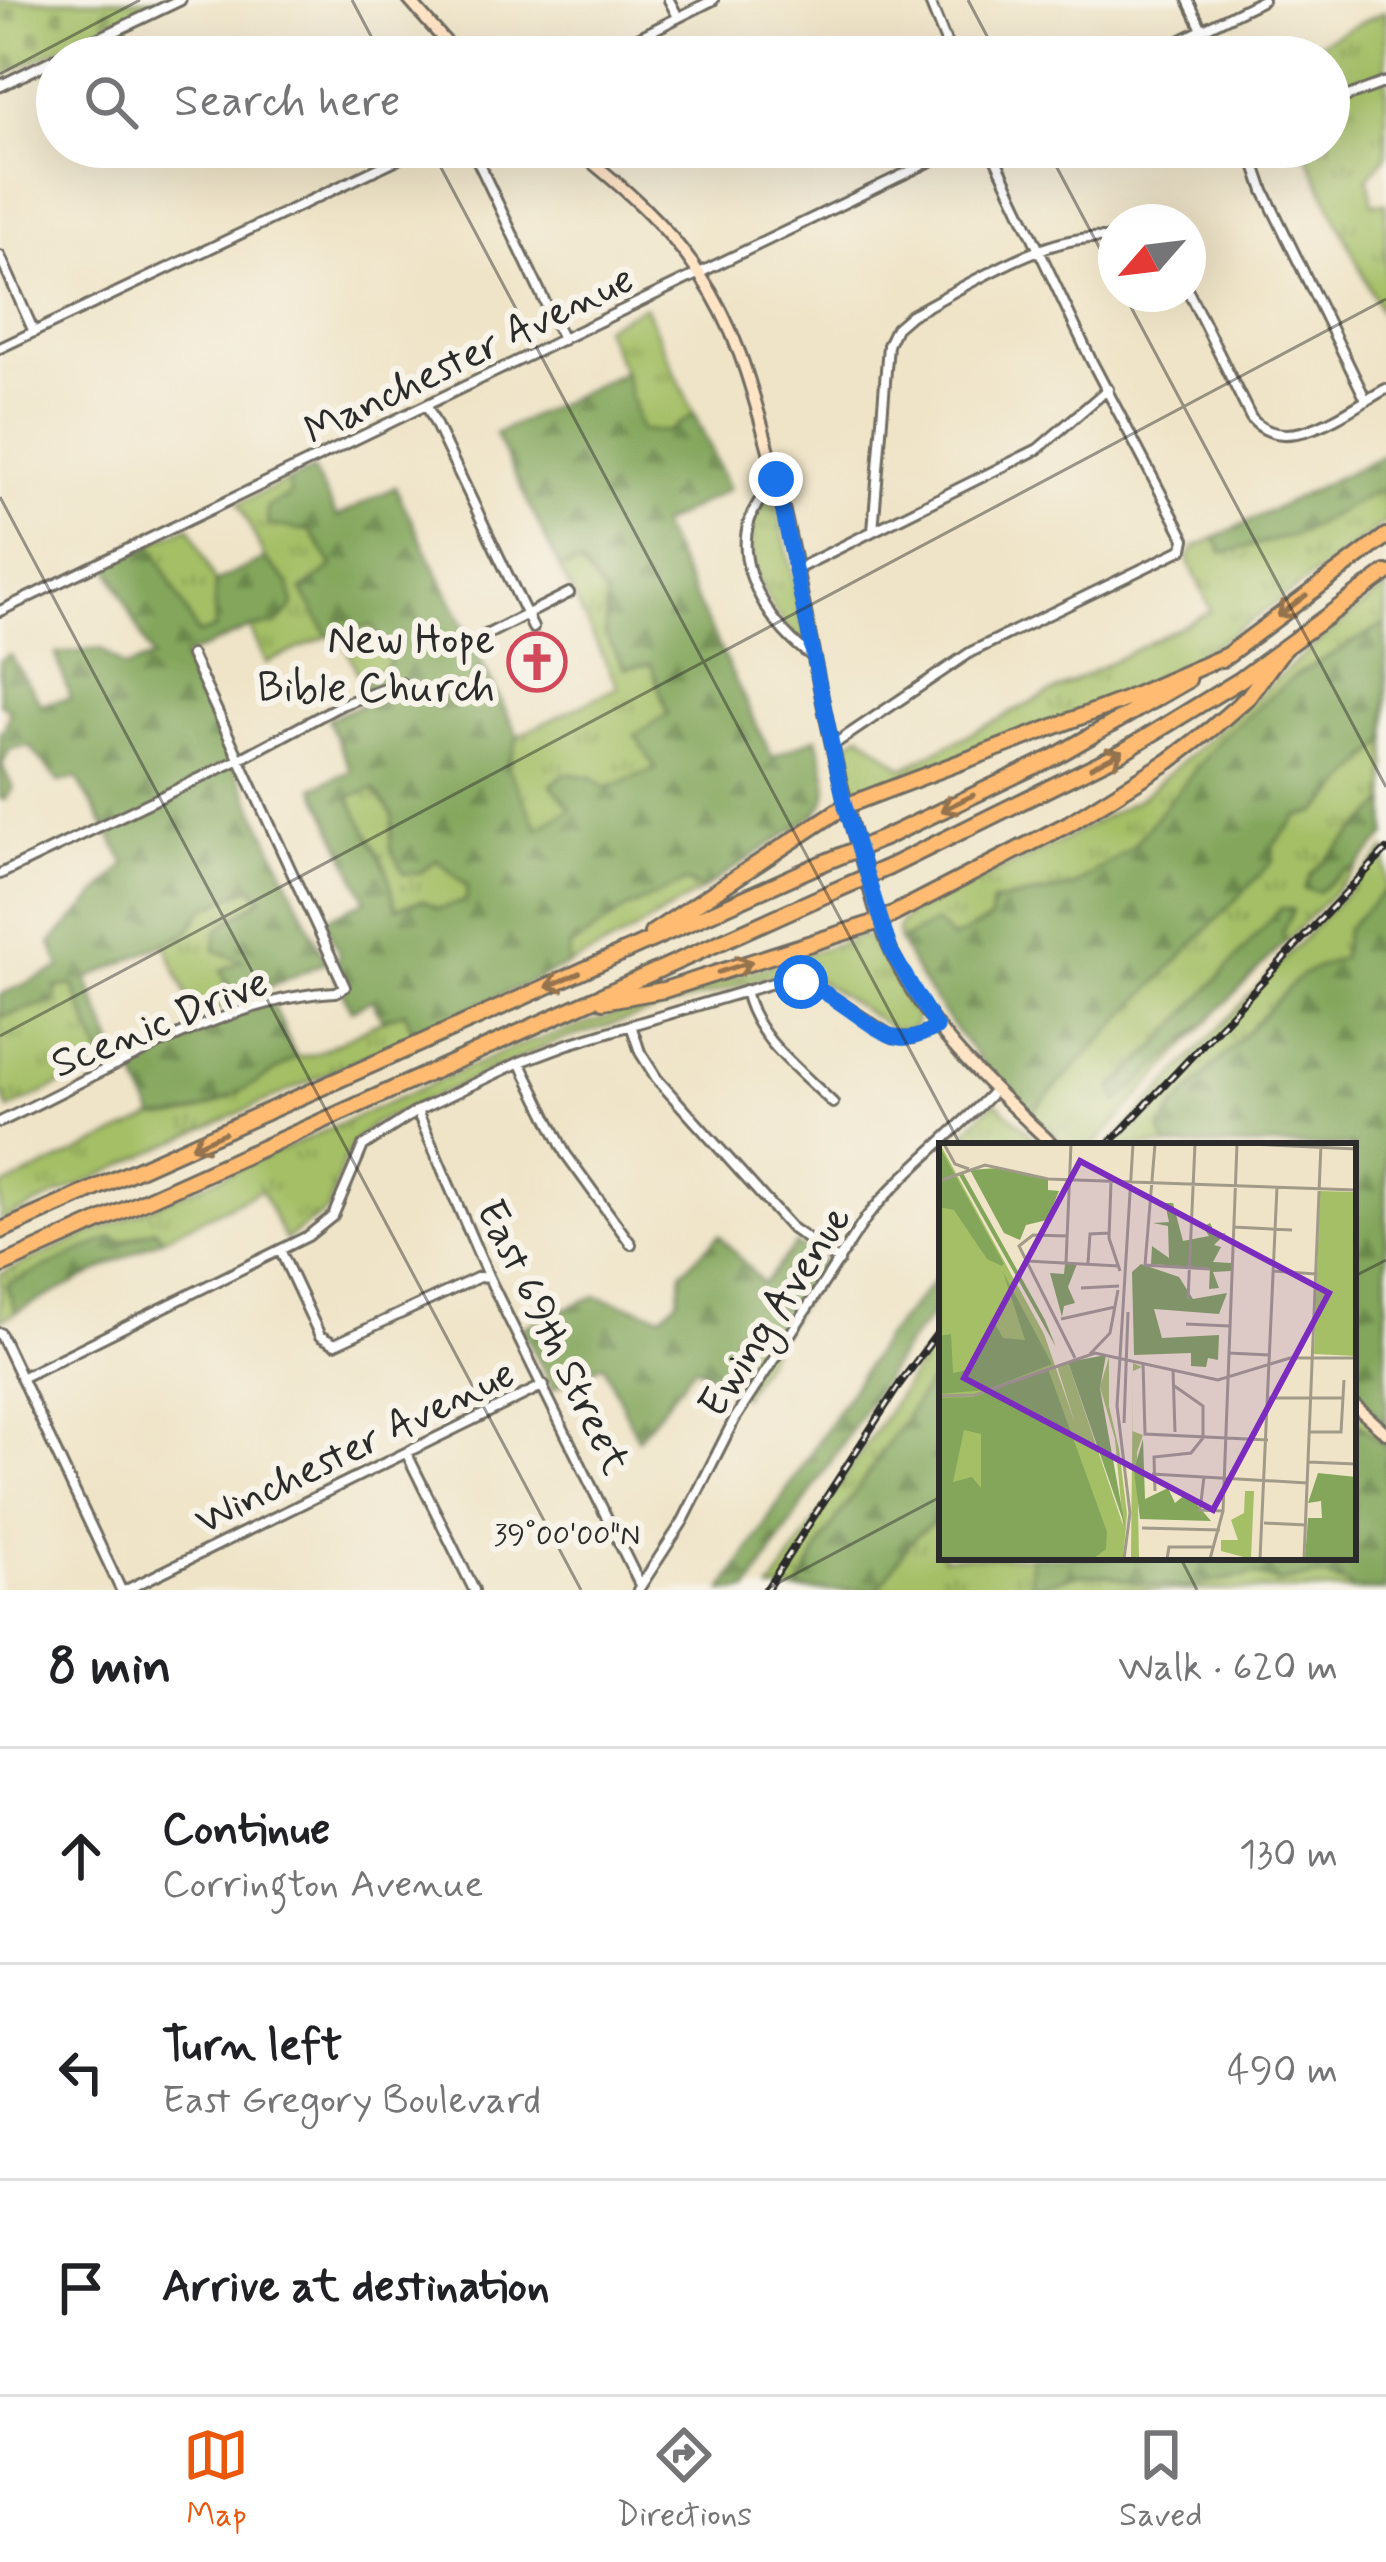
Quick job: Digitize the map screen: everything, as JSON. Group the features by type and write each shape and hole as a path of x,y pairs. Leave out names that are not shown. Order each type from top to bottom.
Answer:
{"highway":[{"path":"0,1231 884,838 1107,729 1230,653 1386,536"},
{"path":"0,1266 890,867 1122,752 1240,680 1386,573"},
{"path":"580,1005 664,990 880,921 1068,824 1169,761 1248,697 1284,648"},
{"path":"622,953 845,806 1126,699 1230,653"}],"main road":[{"path":"409,0 441,36"},
{"path":"600,168 667,230 727,320 746,365 797,569 845,806 880,921 906,981 937,1028 1051,1143"},
{"path":"1356,1407 1386,1433"}],"street":[{"path":"105,36 180,0"},
{"path":"669,0 678,17"},
{"path":"641,36 713,0"},
{"path":"929,0 944,36"},
{"path":"1188,0 1205,36"},
{"path":"1190,36 1263,0"},
{"path":"0,86 36,69"},
{"path":"1350,95 1386,82"},
{"path":"0,348 379,168"},
{"path":"481,168 563,340"},
{"name":"Manchester Avenue","path":"0,611 917,168"},
{"path":"832,745 971,652 1183,549 1185,539 1000,168"},
{"path":"1257,168 1366,400"},
{"path":"873,531 888,344 896,328 910,315 1040,250 1070,239 1098,240"},
{"path":"0,256 34,332"},
{"path":"1198,312 1251,418 1268,434 1298,435 1386,389"},
{"path":"797,569 1038,449 1108,389"},
{"path":"428,406 533,628"},
{"path":"776,479 747,526 748,560 772,619 814,657"},
{"path":"484,636 569,593"},
{"path":"191,655 240,759"},
{"path":"0,874 341,705 401,683"},
{"name":"Scenic Drive","path":"0,1122 255,1006 345,987 240,759"},
{"path":"21,1378 308,1236 333,1216 363,1145 417,1111 520,1062 776,982 801,982 828,992 893,1037 912,1038 937,1028"},
{"path":"746,990 749,1012 760,1031 833,1102"},
{"path":"631,1025 640,1052 657,1079 790,1227 839,1261"},
{"path":"520,1062 565,1153 631,1244"},
{"name":"Ewing Avenue","path":"639,1588 683,1521 734,1420 885,1194 995,1090"},
{"name":"East 69th Street","path":"417,1111 489,1278 639,1588"},
{"path":"280,1250 320,1336 331,1343 346,1342 479,1277 489,1278"},
{"path":"0,1333 123,1590"},
{"name":"Winchester Avenue","path":"123,1590 544,1385"},
{"path":"407,1454 474,1590"}],"green space":[{"path":"0,0 159,0 85,36 36,36 36,60 0,77"},
{"path":"1386,11 1386,156 1368,178 1373,204 1386,203 1386,310 1381,313 1313,168 1350,168 1350,36 1334,36"},
{"path":"645,306 694,414 667,433 639,430 624,372 603,327"},
{"path":"624,372 640,430 667,432 694,414 729,489 660,525 772,757 817,737 827,789 813,816 702,890 687,881 626,909 569,948 568,965 414,1034 405,1012 382,1019 372,1000 351,1010 334,973 339,953 324,920 366,900 314,787 351,771 328,719 370,701 364,688 390,662 373,625 328,636 302,590 333,566 310,531 268,525 267,507 290,495 288,481 313,470 337,517 395,487 518,736 508,769 538,828 571,809 551,785 565,773 591,777 607,788 656,769 635,735 668,714 651,664 625,668 605,634 606,596 580,564 560,569 495,434","holes":["374,789 393,815 390,848 404,874 420,873 437,860 467,886 466,901 438,909 423,900 396,908 387,871 349,797"]},
{"path":"1386,454 1386,495 1378,490 1298,534 1223,553 1215,538"},
{"path":"288,481 290,495 333,567 303,590 328,636 266,663 250,628 277,624 289,584 265,559 239,503"},
{"path":"1379,490 1386,495 1386,522 1261,614 1182,664 1066,718 865,792 850,780 841,748 861,734 903,768 1211,611 1188,559 1196,546 1215,538 1223,553 1298,534"},
{"path":"771,493 805,646 765,594 752,553 758,512"},
{"path":"190,526 215,582 215,629 197,635 151,544"},
{"path":"151,544 198,634 215,629 215,582 265,559 289,584 294,605 277,624 250,628 183,657 326,962 234,1002 221,970 241,961 215,950 217,930 262,898 252,887 204,909 186,934 87,979 118,1058 104,1064 73,985 56,987 56,1001 0,1017 0,995 60,968 51,943 126,864 77,778 59,782 30,746 10,749 2,765 13,788 0,799 0,731 10,710 0,704 0,660 10,655 41,704 70,698 56,654 101,649 125,668 152,658 108,566"},
{"path":"580,564 606,597 605,634 624,668 651,664 668,715 657,769 606,788 590,777 572,809 537,828 507,769 518,736 618,687 560,569"},
{"path":"1386,588 1386,623 1293,677 1221,738 1132,847 1073,887 992,902 990,920 952,939 936,923 899,941 899,925 911,913 1060,842 1143,796"},
{"path":"1386,623 1386,741 1317,813 1298,816 1273,845 1273,861 1030,1114 958,1032 899,941 936,922 952,939 990,920 992,903 1073,887 1132,847 1221,738 1293,677"},
{"path":"373,625 390,662 364,688 339,631"},
{"path":"1386,741 1386,803 1311,874 1318,892 1345,870 1355,870 1286,941 1282,933 1292,911 1281,909 1161,1042 1112,1088 1117,1101 1212,1017 1097,1143 1064,1143 1030,1114 1273,861 1273,846 1298,816 1317,813"},
{"path":"374,789 393,816 390,848 437,859 467,887 466,901 438,909 396,908 387,871 348,796"},
{"path":"1386,803 1386,836 1355,869 1345,870 1318,892 1304,889 1311,874"},
{"path":"1386,850 1386,1590 770,1590 939,1335 939,1560 1356,1560 1356,1143 1112,1143"},
{"path":"687,881 702,890 568,965 568,948 626,909"},
{"path":"253,887 263,899 242,962 224,985 234,1002 197,1019 165,944 186,934 204,909"},
{"path":"1386,889 1386,1424 1356,1398 1356,1143 1166,1143 1160,1128 1301,975 1342,957 1346,929"},
{"path":"1281,908 1293,910 1282,933 1286,941 1212,1017 1118,1102 1112,1089 1161,1042"},
{"path":"862,936 869,938 916,1016 915,1025 907,1030 893,1029 818,980 774,974 555,1042 374,1123 345,1158 328,1210 285,1240 261,1190 163,1238 155,1229 6,1285 16,1312 1,1320 0,1274 515,1047"},
{"path":"73,985 104,1064 9,1109 0,1090 0,1017 56,1001 56,987"},
{"path":"271,1000 296,1057 208,1107 154,1117 131,1067"},
{"path":"405,1012 414,1034 0,1221 0,1188 154,1117 171,1118 207,1107 292,1059 316,1054"},
{"path":"995,1101 1040,1143 978,1143 966,1131"},
{"path":"155,1229 163,1238 16,1312 6,1285 113,1237 123,1243"},
{"path":"719,1235 763,1284 796,1244 827,1264 784,1329 757,1326 739,1344 744,1374 734,1390 695,1366 638,1439 603,1364 553,1389 522,1327 595,1296 662,1315 678,1299 682,1272"},
{"path":"939,1275 939,1307 904,1348 748,1590 723,1590 884,1338"},
{"path":"757,1326 784,1329 742,1396 734,1390 744,1374 739,1344"},
{"path":"939,1368 939,1521 911,1541 876,1590 798,1590 824,1538"},
{"path":"1356,1421 1386,1446 1386,1590 1352,1590 1318,1574 1281,1583 1253,1574 1185,1588 1080,1575 1030,1586 1031,1560 1356,1560"}],"railway":[{"path":"1110,1143 1386,850"},
{"path":"766,1590 939,1331"}],"place":[{"name":"New Hope Bible Church","path":"537,662"}],"route":[{"path":"776,479 845,806 891,951 937,1028 912,1038 893,1037 828,992 801,982"}]}
